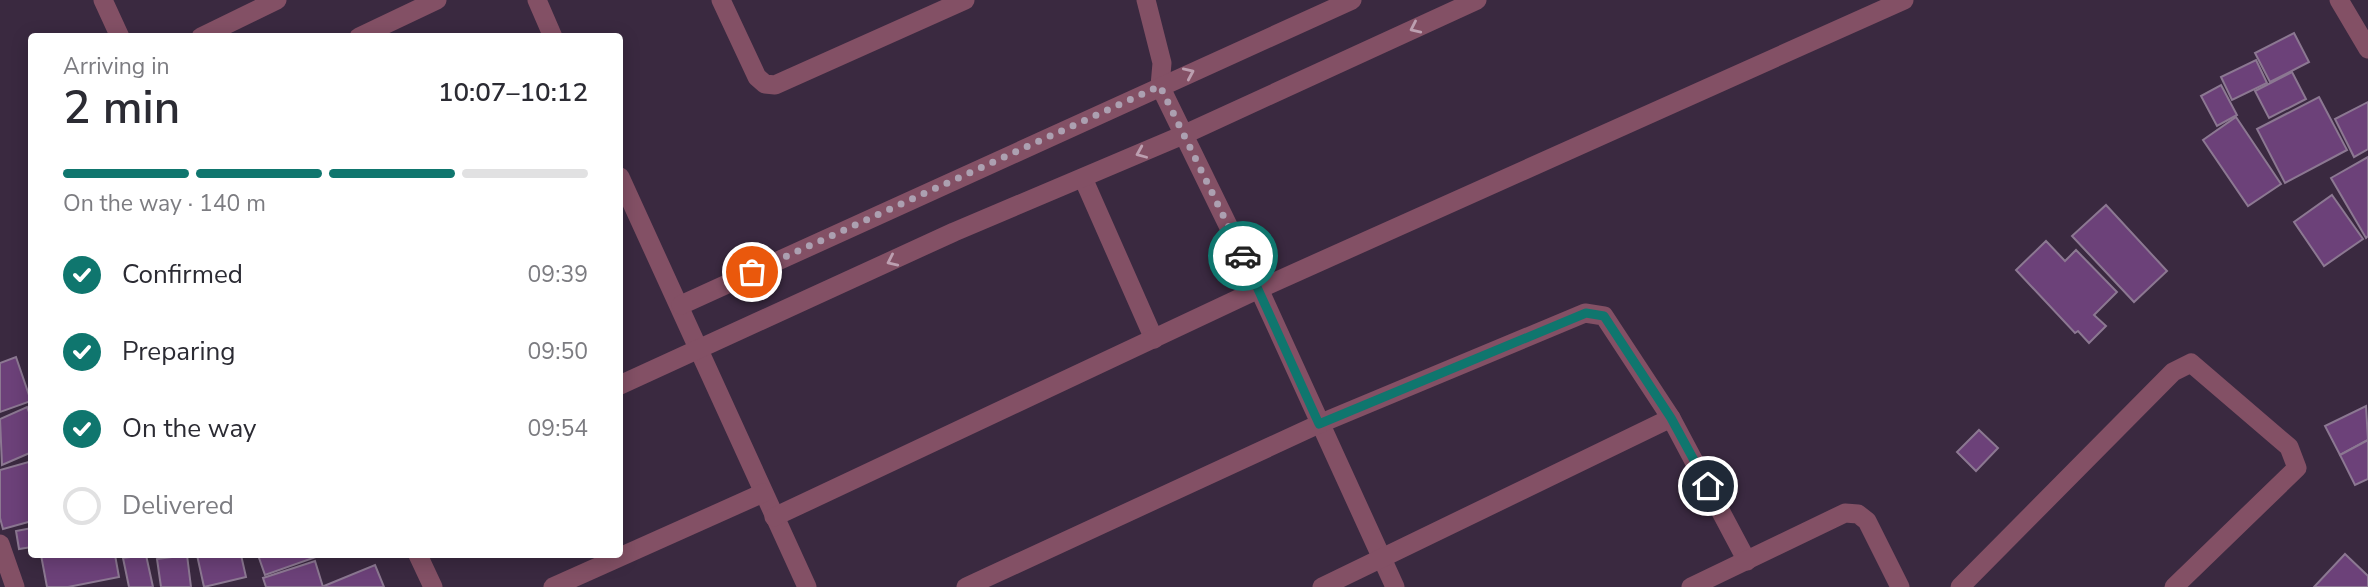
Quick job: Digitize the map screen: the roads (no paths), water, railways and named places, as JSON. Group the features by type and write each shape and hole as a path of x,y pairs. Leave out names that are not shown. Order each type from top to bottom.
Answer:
{"street":[{"path":"103,0 118,33"},
{"path":"209,33 277,0"},
{"path":"367,33 437,0"},
{"path":"537,0 548,33"},
{"path":"721,0 757,77 765,84 775,85 965,0"},
{"path":"1146,0 1162,63 1160,86 1259,289 1395,587"},
{"path":"681,305 1352,0"},
{"path":"623,384 954,232 1183,135 1477,0"},
{"path":"774,517 1259,289 1905,0"},
{"path":"2339,0 2368,49"},
{"path":"1083,178 1154,339"},
{"path":"623,192 681,305 807,587"},
{"path":"967,587 1319,424 1586,313 1604,316 1671,418 1747,561"},
{"path":"1960,587 2173,372 2191,363 2289,447 2297,468 2174,587"},
{"path":"1322,587 1671,418"},
{"path":"623,556 763,493"},
{"path":"1691,587 1845,513 1858,514 1867,521 1900,587"},
{"path":"0,544 15,587"},
{"path":"419,558 433,587"},
{"path":"553,587 618,558"}]}
